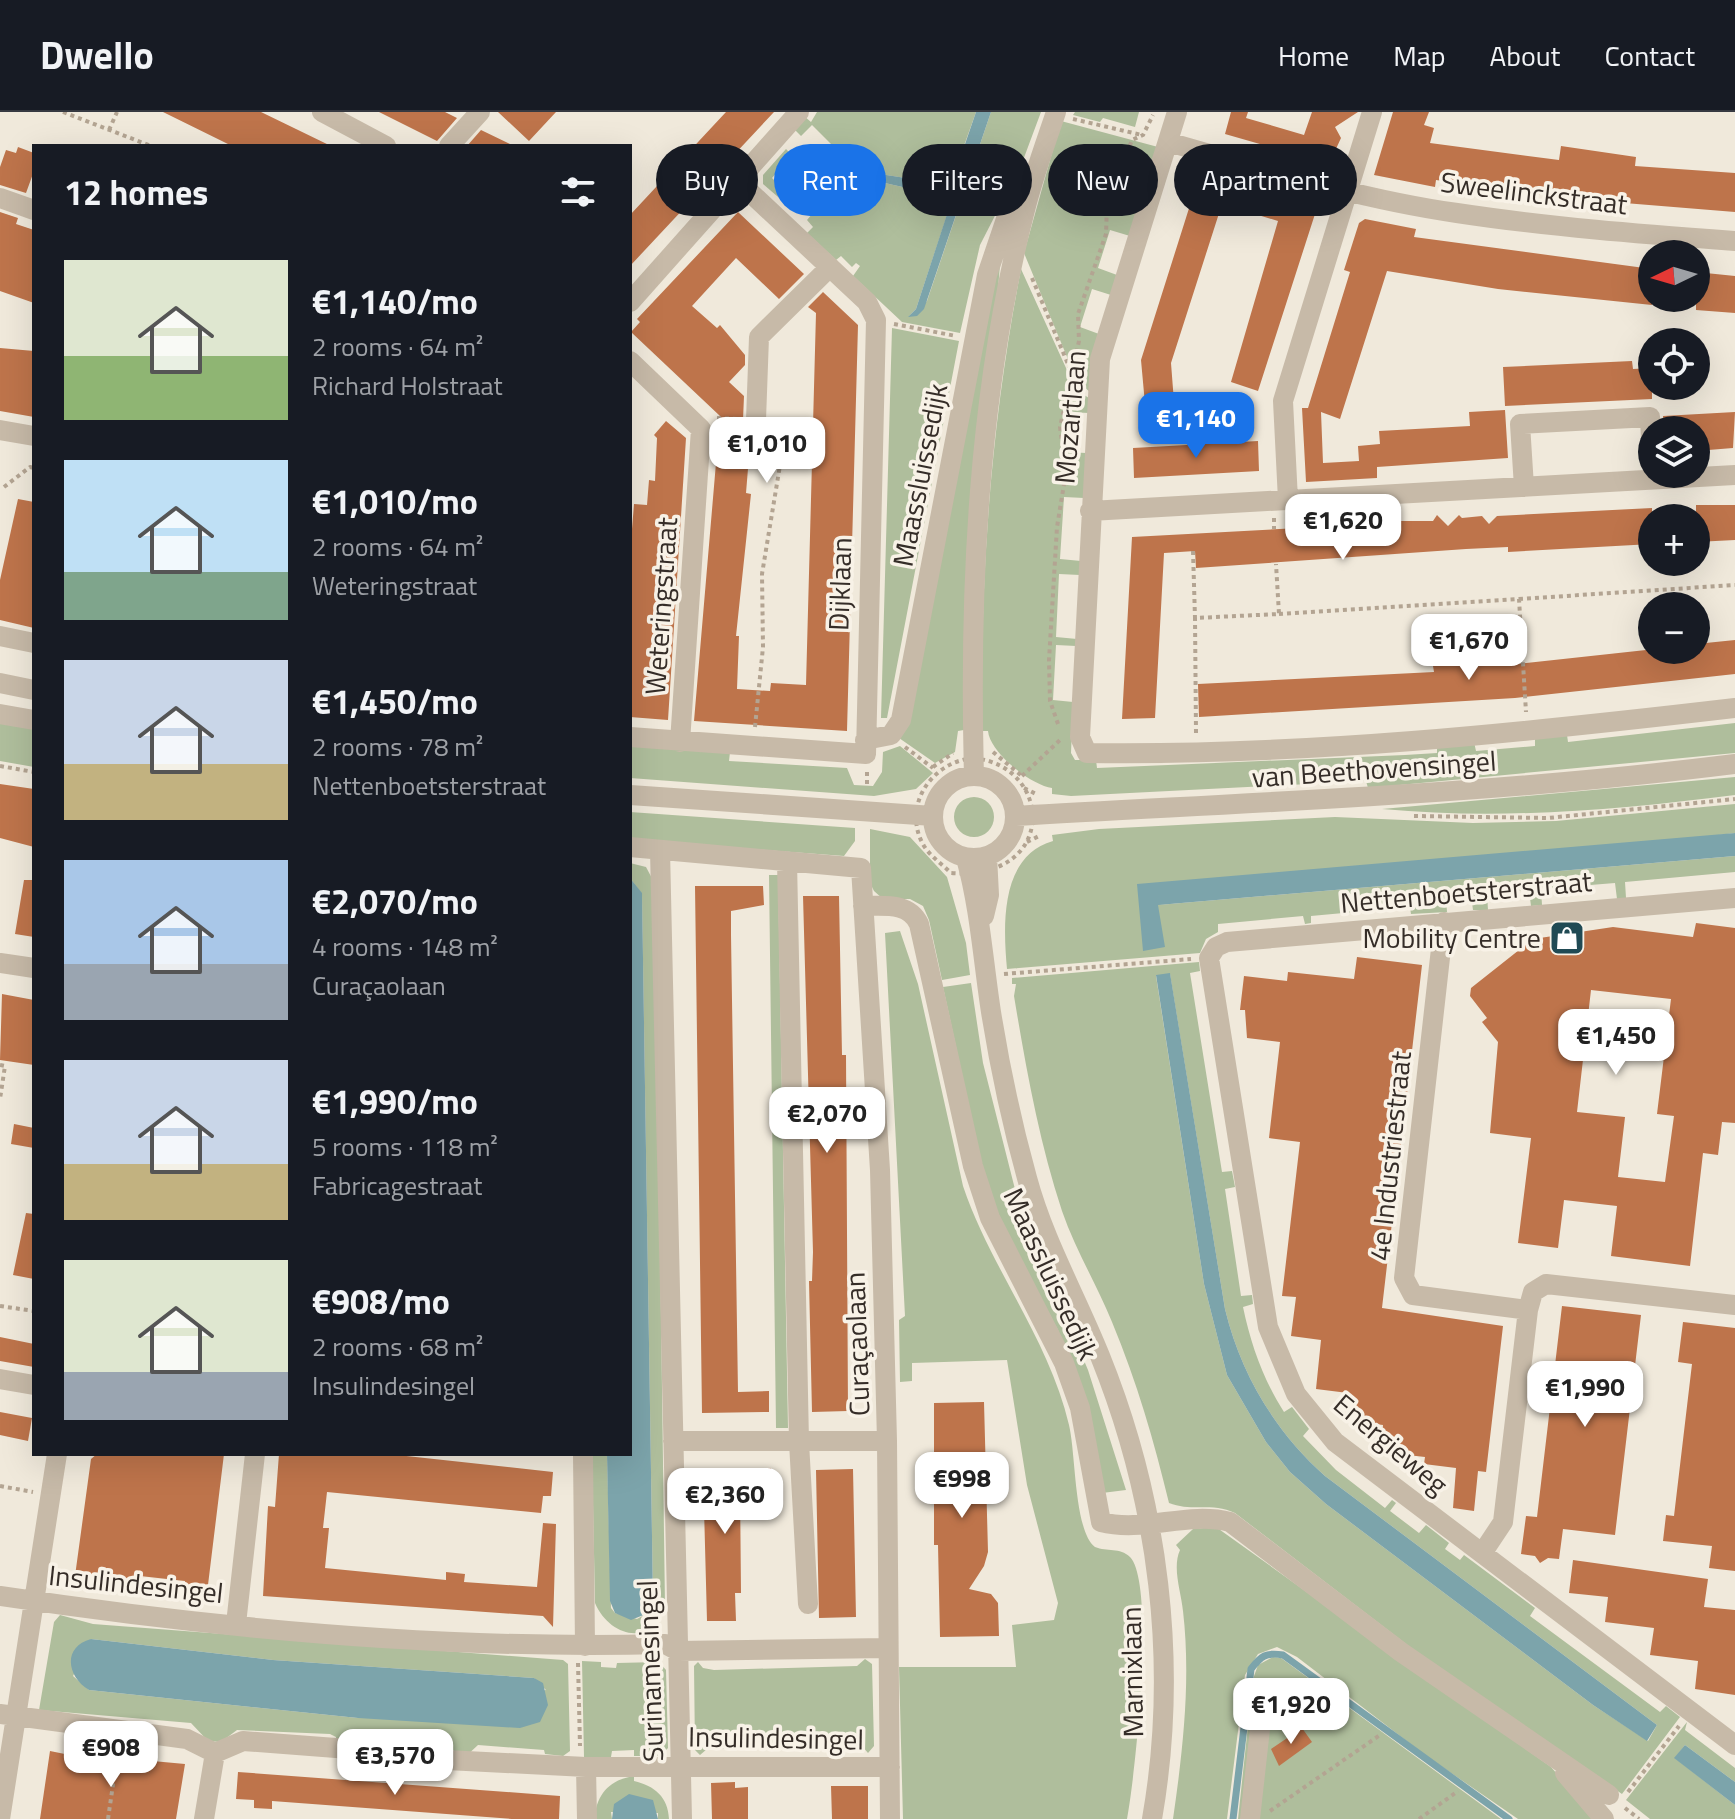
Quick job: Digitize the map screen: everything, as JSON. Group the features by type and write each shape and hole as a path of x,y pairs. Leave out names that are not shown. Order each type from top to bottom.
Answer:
{"street":[{"path":"322,112 382,144"},
{"path":"451,144 480,112"},
{"path":"758,160 799,112"},
{"name":"Maassluissedijk","path":"1032,186 1056,112"},
{"name":"Mozartlaan","path":"1080,737 1097,398 1108,327 1177,112"},
{"path":"1357,160 1372,112"},
{"name":"Sweelinckstraat","path":"1168,142 1175,144"},
{"name":"Sweelinckstraat","path":"1357,194 1455,213 1570,228 1735,241"},
{"path":"0,198 32,209"},
{"path":"758,200 867,302 876,320"},
{"path":"632,300 708,216"},
{"name":"Maassluissedijk","path":"866,747 891,735 901,720 987,275 1006,219 1011,216"},
{"name":"Maassluissedijk","path":"974,776 973,653 980,501 995,369 1023,216"},
{"path":"1288,500 1283,401 1340,216"},
{"path":"756,420 759,337 830,267"},
{"name":"Dijklaan","path":"866,747 876,320"},
{"path":"632,363 701,429"},
{"path":"1524,487 1520,424 1638,418"},
{"name":"Weteringstraat","path":"680,742 701,429"},
{"path":"0,430 32,436"},
{"path":"1090,511 1524,487 1638,474"},
{"path":"1710,474 1735,475"},
{"path":"0,636 32,643"},
{"path":"0,683 32,690"},
{"name":"van Beethovensingel","path":"1080,737 1087,753 1192,752 1528,732 1735,708"},
{"path":"0,714 32,720"},
{"path":"632,737 749,746 866,747"},
{"name":"van Beethovensingel","path":"1016,816 1471,791 1588,782 1735,764"},
{"path":"974,776 984,777 1003,787 1010,796 1016,816 1008,841 983,865 942,843 925,815 950,783 974,776"},
{"path":"632,795 925,815"},
{"path":"632,847 787,861 799,1442 808,1604"},
{"name":"Surinamesingel","path":"660,850 682,1819"},
{"name":"Curaçaolaan","path":"787,861 861,868 880,1170 887,1441 890,1819"},
{"name":"Maassluissedijk","path":"983,865 989,895 982,924 986,968 1003,1075 1027,1178 1045,1234 1112,1387 1149,1524"},
{"name":"Nettenboetsterstraat","path":"1209,958 1216,947 1227,942 1735,898"},
{"name":"Maassluissedijk","path":"863,906 899,906 915,914 973,1166 990,1218 1064,1363 1080,1408 1101,1522 1149,1524 1209,1517 1230,1522 1401,1652 1552,1756 1617,1796"},
{"name":"4e Industriestraat","path":"1444,922 1404,1278 1413,1295 1528,1310"},
{"name":"Energieweg","path":"1209,958 1268,1327 1292,1384 1311,1415 1335,1442 1735,1745"},
{"path":"0,963 32,968"},
{"path":"1483,1552 1503,1522 1528,1310 1533,1292 1546,1284 1735,1305"},
{"path":"0,1379 32,1385"},
{"path":"673,1441 887,1441"},
{"path":"0,1819 8,1715 32,1601 57,1456"},
{"path":"236,1624 255,1456"},
{"path":"583,1456 585,1646"},
{"name":"Marnixlaan","path":"1149,1524 1165,1668 1162,1743 1152,1819"},
{"name":"Insulindesingel","path":"0,1596 236,1624 390,1638 585,1646 665,1644 678,1651 887,1648"},
{"path":"8,1715 187,1739 215,1753 204,1819"},
{"path":"1250,1819 1260,1729"},
{"name":"Insulindesingel","path":"215,1753 243,1741 349,1749 374,1758 400,1761 463,1763 487,1760 586,1767 890,1767"},
{"name":"Maassluissedijk","path":"1552,1756 1604,1819"},
{"path":"586,1767 587,1819"}],"path":[{"path":"63,112 146,144"},
{"path":"109,130 117,112"},
{"path":"1095,127 1168,142"},
{"path":"1014,255 1032,279 1081,393 1097,398"},
{"path":"876,320 958,337"},
{"path":"701,429 711,417 787,423 762,574 763,647 755,731 750,731 749,746"},
{"path":"4,487 32,468"},
{"path":"1192,752 1196,735 1193,551"},
{"path":"1276,564 1279,614"},
{"path":"1195,618 1735,585"},
{"path":"1519,599 1528,732"},
{"path":"1018,780 1058,739"},
{"path":"904,747 937,772 922,792 925,815 919,836 928,852 951,873 983,865"},
{"path":"1408,775 1431,760"},
{"path":"0,766 32,772"},
{"name":"van Beethovensingel","path":"1412,816 1548,818 1735,799"},
{"path":"1048,969 1209,958"},
{"path":"0,1065 5,1066 0,1099"},
{"path":"0,1306 32,1311"},
{"path":"0,1486 50,1496"},
{"path":"585,1646 578,1660 580,1751 586,1767"},
{"path":"1617,1796 1690,1711"},
{"path":"108,1819 121,1728"},
{"path":"1258,1819 1380,1735"},
{"path":"1419,1819 1458,1791"}],"green space":[{"path":"817,112 976,112 965,144 902,144 902,177 886,175 886,144 831,144 812,125 801,136 793,128 804,116 811,122"},
{"path":"991,112 1041,112 1029,144 980,144"},
{"path":"1075,112 1139,112 1135,127 1103,118 1100,122 1073,115"},
{"path":"1061,121 1147,144 1055,144"},
{"path":"774,163 774,193 763,184 763,175"},
{"path":"1048,167 1048,216 1136,216 1130,236 1110,230 1098,268 1117,275 1111,295 1092,289 1080,327 1099,334 1090,392 1077,381 1024,253"},
{"path":"886,183 902,187 902,216 947,216 916,309 908,317 927,301 956,216 995,216 980,245 960,333 902,322 853,276 860,266 856,263 852,267 841,256 836,260 807,233 813,227 807,220 810,216 886,216"},
{"path":"1000,264 964,730 958,731 955,752 935,763 899,738 992,267"},
{"path":"1021,269 1076,390 1089,398 1089,413 1068,412 1066,452 1086,453 1084,498 1064,497 1060,559 1081,561 1080,575 1059,574 1056,637 1077,639 1076,646 1056,645 1053,700 1073,702 1071,753 1075,760 1096,760 1097,768 1405,755 1437,753 1437,745 1474,742 1476,751 1535,746 1535,739 1567,735 1568,742 1735,723 1735,753 1368,788 1366,781 1071,796 1052,794 1052,788 1033,781 1013,767 996,749 988,731 982,731 983,615 990,499 1002,384"},
{"path":"892,328 959,341 887,718 881,718"},
{"path":"0,723 32,729 32,767 0,761"},
{"path":"632,744 730,752 729,761 847,768 854,785 873,786 882,772 883,752 900,746 933,773 916,789 874,796 632,778"},
{"path":"1735,777 1735,795 1647,805 1559,812 1471,814 1382,809"},
{"path":"974,797 988,803 994,817 988,831 974,837 960,831 954,817 960,803"},
{"path":"1735,804 1735,833 1158,905 1735,856 1735,872 1625,882 1626,898 1617,899 1615,883 1541,889 1542,905 1531,906 1529,890 1487,894 1488,910 1473,910 1471,895 1446,898 1447,912 1411,914 1409,901 1365,905 1365,911 1311,916 1311,923 1305,924 1303,916 1218,924 1218,932 1206,939 1200,953 1007,969 1006,913 1014,876 1023,861 1036,849 1053,841 1052,835 1099,829 1335,817 1473,823 1556,821"},
{"path":"632,812 855,828 855,841 844,856 632,840"},
{"path":"870,829 910,837 947,877 966,943 970,975 942,980 923,906 910,899 883,899 874,891 870,883"},
{"path":"632,864 646,867 655,884 665,1606 651,1628 631,1633 611,1624 595,1603 592,1456 607,1456 611,1608 615,1613 637,1619 646,1614 653,1600 642,894 632,881"},
{"path":"769,875 778,875 788,1428 776,1428"},
{"path":"900,931 918,984 963,1186 1060,1393 1069,1425 1083,1525 1095,1547 1126,1554 1138,1574 1143,1641 1127,1819 903,1819 899,1667 1016,1667 1012,1625 1054,1620 1058,1603 1027,1485 1007,1360 912,1363 912,1381 900,1382 899,1320 905,1316 885,933"},
{"path":"1199,962 1200,971 1190,973 1222,1172 1232,1171 1235,1187 1225,1189 1241,1296 1252,1295 1253,1304 1243,1307 1254,1348 1270,1387 1284,1412 1292,1407 1309,1429 1303,1436 1336,1470 1385,1508 1392,1500 1396,1503 1390,1511 1419,1533 1426,1525 1449,1543 1445,1549 1460,1560 1464,1555 1535,1608 1530,1616 1660,1712 1666,1706 1680,1717 1622,1794 1423,1657 1235,1513 1169,1503 1129,1367 1106,1308 1067,1225 1054,1185 1028,1077 1014,996 1016,984 1012,984 1012,978","holes":["1170,974 1225,1309 1250,1379 1276,1421 1307,1459 1325,1476 1657,1725 1648,1741 1593,1705 1326,1504 1290,1472 1266,1442 1227,1375 1204,1284 1156,976"]},
{"path":"971,983 983,1063 1020,1209 1088,1370 1126,1490 1102,1493 1058,1330 1018,1258 987,1190 943,987"},
{"path":"1216,1527 1551,1767 1596,1819 1518,1819 1425,1755 1297,1657 1277,1647 1258,1654 1245,1675 1227,1819 1173,1819 1186,1689 1183,1611 1177,1572 1180,1550 1176,1545 1193,1529"},
{"path":"60,1615 93,1624 563,1660 568,1664 570,1751 563,1756 545,1754 544,1750 478,1745 464,1758 450,1748 336,1743 336,1737 330,1734 237,1730 221,1742 208,1741 191,1723 39,1710 54,1622","holes":["91,1639 273,1660 534,1678 546,1690 358,1718 89,1690 73,1676"]},
{"path":"1273,1657 1281,1658 1501,1819 1238,1819 1253,1679 1258,1665"},
{"path":"865,1659 872,1664 874,1746 868,1753 862,1746 707,1749 700,1755 695,1750 694,1666 698,1662 703,1668 714,1670 857,1666"},
{"path":"582,1661 601,1662 601,1667 616,1668 617,1663 659,1662 666,1670 668,1748 660,1756 634,1756 634,1750 612,1751 611,1757 584,1757"},
{"path":"1687,1722 1685,1730 1735,1768 1735,1782 1685,1745 1675,1758 1735,1805 1735,1819 1650,1819 1626,1800"},
{"path":"634,1776 634,1781 659,1794 666,1804 669,1819 658,1819 658,1813 611,1812 612,1819 594,1819 605,1790 617,1781"}],"water":[{"path":"976,112 991,112 980,144 965,144"},
{"path":"886,175 902,177 902,187 886,183"},
{"path":"946,216 956,216 924,309 917,316 908,317 916,309"},
{"path":"1735,833 1735,856 1158,905 1165,947 1143,951 1137,884"},
{"path":"632,880 642,893 653,1600 646,1614 631,1620 615,1613 610,1601 607,1456 632,1456"},
{"path":"1170,973 1225,1309 1240,1357 1262,1400 1291,1440 1325,1476 1657,1725 1647,1741 1593,1705 1326,1504 1290,1472 1266,1442 1227,1375 1204,1284 1156,975"},
{"path":"91,1639 273,1660 534,1678 543,1683 548,1705 540,1722 520,1728 358,1718 89,1690 76,1678 71,1663 75,1649"},
{"path":"1685,1745 1735,1782 1735,1805 1674,1758"},
{"path":"629,1794 653,1800 658,1819 612,1819 614,1804"}],"building":[{"path":"163,112 261,112 327,144 228,144"},
{"path":"379,112 445,112 457,118 437,141"},
{"path":"498,112 556,112 529,141"},
{"path":"726,112 774,112 744,144 696,144"},
{"path":"1231,112 1248,112 1246,118 1304,135 1312,112 1358,112 1335,127 1341,138 1338,144 1260,144 1225,134"},
{"path":"1393,112 1429,112 1424,125 1434,128 1430,143 1559,160 1561,146 1636,157 1635,166 1735,173 1735,212 1563,198 1436,180 1435,187 1374,175"},
{"path":"481,130 510,144 469,144"},
{"path":"18,147 32,152 32,176 26,193 0,185 0,167 6,150 16,153"},
{"path":"656,187 656,216 677,216 632,264 632,213"},
{"path":"0,212 18,218 16,224 32,229 32,302 0,291"},
{"path":"734,216 742,216 804,274 779,299 736,258 692,306 717,328 720,325 745,355 745,365 729,382 744,396 743,420 751,432 746,493 751,494 736,636 739,636 737,689 770,691 771,683 806,685 816,313 808,307 823,292 858,325 847,731 694,721 720,416 632,333 640,322 637,319"},
{"path":"1187,216 1218,216 1171,363 1174,402 1145,404 1141,360"},
{"path":"1262,216 1314,216 1258,391 1231,382 1278,221"},
{"path":"1365,219 1416,229 1414,237 1638,267 1638,304 1498,289 1387,271 1340,419 1321,412 1323,463 1359,461 1358,446 1380,444 1379,431 1470,426 1469,412 1505,410 1508,458 1377,467 1377,478 1306,482 1302,408 1308,408 1350,272 1344,270 1359,223"},
{"path":"1710,273 1735,276 1735,313 1710,311"},
{"path":"0,348 32,351 32,417 0,411"},
{"path":"1632,361 1633,369 1638,369 1638,400 1505,406 1503,367"},
{"path":"1735,412 1733,448 1710,450 1710,416 1663,416"},
{"path":"666,421 686,438 668,720 632,717 632,529 634,504 647,505 649,480 655,481 657,438 654,435"},
{"path":"1258,441 1259,471 1134,478 1133,448"},
{"path":"18,499 32,502 32,628 0,620 0,580"},
{"path":"1710,505 1735,505 1735,540 1710,541"},
{"path":"1354,509 1374,532 1382,521 1433,521 1437,515 1448,526 1459,515 1462,518 1482,516 1489,524 1497,516 1638,509 1638,545 1508,552 1508,547 1466,549 1196,568 1195,551 1164,553 1155,718 1122,719 1132,537 1355,525"},
{"path":"1735,640 1735,674 1515,698 1199,717 1198,684 1434,672 1433,666 1495,661 1495,656 1515,654 1516,664 1638,651 1638,664 1710,664 1710,643"},
{"path":"0,784 32,789 32,846 0,838"},
{"path":"24,880 32,880 32,937 15,934"},
{"path":"695,886 763,886 764,905 731,911 731,935 738,1392 769,1391 769,1412 702,1413"},
{"path":"803,896 839,896 842,1055 846,1055 848,1411 812,1412 809,1281 812,1281 813,1252"},
{"path":"1696,923 1735,928 1735,1123 1722,1122 1718,1155 1703,1153 1690,1266 1611,1256 1617,1206 1564,1200 1558,1248 1518,1243 1531,1138 1490,1133 1498,1042 1482,1022 1487,1018 1470,996 1471,988 1533,939 1613,927 1693,937","holes":["1591,990 1671,999 1657,1114 1674,1116 1665,1182 1618,1177 1625,1117 1577,1112"]},
{"path":"1357,957 1422,965 1382,1308 1503,1326 1486,1472 1478,1471 1474,1511 1453,1508 1456,1468 1424,1464 1425,1457 1381,1452 1383,1425 1344,1420 1348,1393 1316,1389 1321,1340 1291,1336 1296,1297 1282,1296 1300,1142 1269,1138 1280,1042 1247,1038 1245,1010 1240,1010 1244,976 1287,981 1288,972 1354,979"},
{"path":"2,994 32,1000 32,1065 0,1060"},
{"path":"14,1124 32,1128 32,1148 11,1144"},
{"path":"26,1213 32,1214 32,1279 13,1275"},
{"path":"1562,1306 1641,1315 1615,1535 1563,1529 1559,1559 1548,1558 1540,1563 1535,1556 1521,1554 1526,1516 1537,1517"},
{"path":"1683,1322 1735,1328 1735,1571 1709,1568 1712,1546 1663,1541 1666,1515 1674,1516 1692,1364 1678,1362"},
{"path":"0,1337 32,1344 32,1367 0,1361"},
{"path":"984,1402 988,1552 984,1566 969,1589 991,1594 998,1603 999,1636 940,1637 938,1545 934,1545 934,1403"},
{"path":"0,1412 32,1418 28,1441 0,1435"},
{"path":"95,1456 224,1456 207,1593 184,1590 185,1581 140,1576 139,1585 99,1580 94,1584 90,1578 75,1576 91,1459"},
{"path":"279,1456 406,1456 553,1472 551,1496 543,1496 541,1513 327,1492 323,1528 329,1528 325,1568 446,1580 446,1572 465,1574 464,1582 537,1587 543,1523 556,1524 553,1627 543,1616 263,1596 268,1506 275,1507"},
{"path":"771,1468 772,1485 740,1486 741,1593 735,1593 736,1621 707,1621 703,1470"},
{"path":"853,1469 856,1617 819,1618 816,1470"},
{"path":"1573,1560 1708,1579 1704,1607 1735,1610 1735,1695 1695,1689 1698,1661 1650,1655 1654,1628 1605,1622 1608,1597 1569,1593"},
{"path":"1302,1728 1312,1742 1279,1766 1271,1749"},
{"path":"50,1751 119,1765 120,1758 185,1764 176,1819 40,1819"},
{"path":"238,1772 560,1796 559,1819 512,1819 272,1801 272,1809 254,1808 254,1800 236,1799"},
{"path":"735,1782 735,1788 748,1787 748,1819 712,1819 711,1783"},
{"path":"831,1786 868,1786 868,1819 832,1819"}],"waterway":[{"path":"1233,1819 1251,1669 1261,1658 1272,1654 1283,1655 1509,1819"}],"place":[{"name":"Mobility Centre","path":"1567,938"}]}
